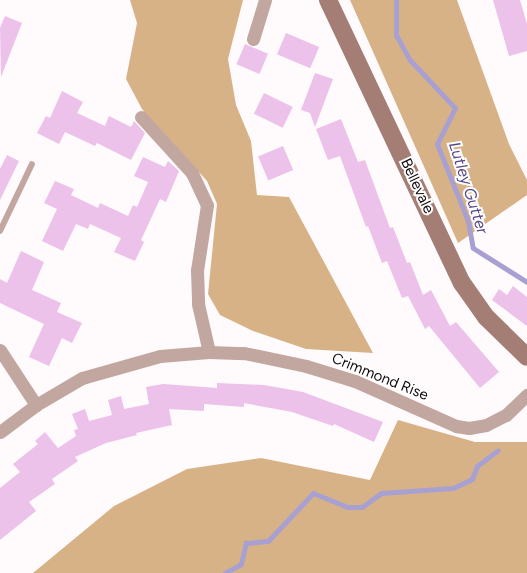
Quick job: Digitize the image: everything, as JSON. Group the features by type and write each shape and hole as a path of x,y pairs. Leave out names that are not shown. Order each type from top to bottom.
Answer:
{"street":[{"path":"253,39 265,0"},
{"name":"Bellevale","path":"328,0 462,283 486,317 527,356"},
{"path":"141,117 192,173 207,205 198,284 198,304 209,352"},
{"path":"0,350 36,405"},
{"name":"Crimmond Rise","path":"0,432 36,405 82,378 160,356 209,352 244,353 306,366 355,381 456,426 469,428 486,425 506,415 527,395"}],"lane":[{"path":"0,231 32,164"}],"shaded area":[{"path":"130,0 243,0 228,59 236,105 251,141 257,195 289,197 373,353 306,349 253,331 220,315 208,294 217,204 207,181 142,109 126,79 137,23"},
{"path":"350,0 457,0 509,144 527,180 527,195 458,243"},
{"path":"398,420 475,442 527,442 527,573 33,573 114,506 187,469 261,458 370,480"}],"building":[{"path":"493,0 520,0 527,24 527,51 509,56"},
{"path":"5,16 22,23 1,77 0,28"},
{"path":"286,33 319,47 310,68 277,54"},
{"path":"245,44 268,54 259,74 236,64"},
{"path":"315,73 333,79 315,127 310,113 301,110"},
{"path":"62,91 83,102 77,113 105,126 109,116 131,127 134,121 145,133 131,160 97,143 95,146 65,132 59,144 37,133 46,116 50,118"},
{"path":"264,93 293,107 283,128 254,114"},
{"path":"341,119 358,162 365,160 390,228 393,227 407,263 410,262 423,295 431,290 450,326 456,322 499,372 480,388 429,326 425,329 408,296 402,298 387,261 382,263 368,226 366,227 340,156 328,160 316,129"},
{"path":"283,146 293,170 268,180 258,157"},
{"path":"7,155 19,161 0,200 0,169"},
{"path":"143,157 165,167 168,161 179,171 166,202 160,199 141,240 144,242 135,261 114,252 121,238 90,224 88,229 76,224 63,251 42,241 57,209 44,203 55,181 74,189 71,195 98,208 100,203 128,216 133,205 137,207 148,182 134,176"},
{"path":"21,251 44,262 32,290 61,303 57,312 82,323 72,343 62,338 49,366 29,357 44,324 0,303 0,279 7,283"},
{"path":"513,286 527,297 527,326 492,300 499,289 507,295"},
{"path":"217,383 264,385 303,392 383,422 374,442 334,424 333,426 292,412 244,403 244,407 204,404 204,411 169,409 172,425 136,433 137,435 106,443 75,457 78,461 52,479 55,484 29,502 36,511 0,540 0,488 20,472 13,464 38,444 35,441 45,432 58,448 76,436 74,430 78,429 72,414 85,409 89,421 112,415 108,400 121,396 124,409 149,404 146,387 163,384 217,388"}],"waterway":[{"name":"Lutley Gutter","path":"396,0 396,35 410,60 455,108 437,144 468,221 473,248 527,282"},
{"path":"225,573 241,564 246,543 268,541 313,493 347,507 362,507 381,493 453,488 472,479 477,466 498,450"}]}
